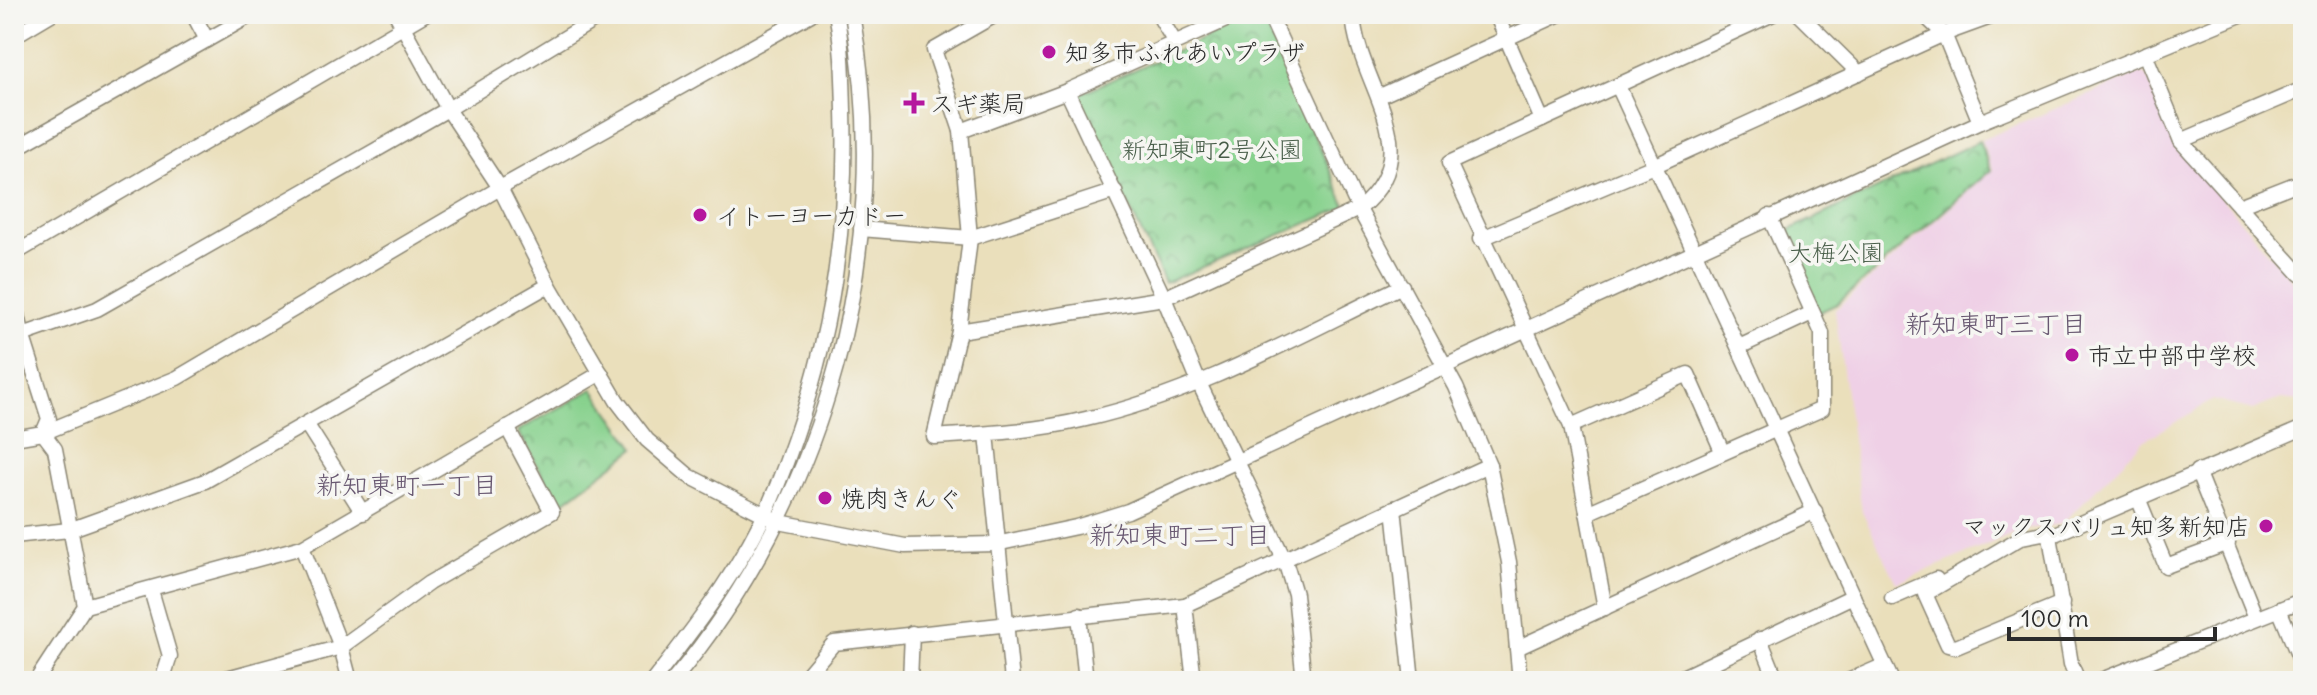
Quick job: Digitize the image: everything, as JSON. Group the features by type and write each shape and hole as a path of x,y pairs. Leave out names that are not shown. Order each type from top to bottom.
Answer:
{"street":[{"path":"14,36 51,14"},
{"path":"193,14 207,40"},
{"path":"14,149 253,14"},
{"path":"396,14 448,109 500,188 549,285 601,373 631,420 665,457 689,476 779,522 905,546 996,544 1076,527 1128,511 1769,216 1980,122 2243,14"},
{"path":"14,254 425,14"},
{"path":"18,338 97,309 448,109 604,14"},
{"path":"14,438 43,433 177,378 500,188 811,14"},
{"path":"653,681 704,615 777,487 828,331 838,268 846,167 842,40 836,14"},
{"path":"673,681 733,602 779,522 823,415 835,372 861,229 863,96 852,14"},
{"path":"997,14 934,50 961,131 970,238 959,331 934,437 987,434 1087,419 1199,383 1402,286"},
{"path":"1158,14 1174,41"},
{"path":"961,131 1067,91 1239,14"},
{"path":"1269,14 1359,209 1471,418 1489,465 1504,533 1520,681"},
{"path":"959,331 1164,298 1359,209 1379,192 1392,160 1380,96 1361,50 1353,14"},
{"path":"1496,14 1542,120"},
{"path":"1380,96 1560,14"},
{"path":"1605,608 1571,426 1528,329 1481,238 1449,163 1773,14"},
{"path":"1799,14 1859,73"},
{"path":"1923,14 1944,34 1980,122"},
{"path":"1481,238 1656,165 1944,34 1999,14"},
{"path":"2145,54 2181,141 2300,274 2303,273"},
{"path":"1618,86 1892,681"},
{"path":"2181,141 2303,89"},
{"path":"1067,91 1164,298 1199,383 1239,460 1285,561 1295,594 1304,681"},
{"path":"2239,206 2303,181"},
{"path":"861,229 970,238 1115,191"},
{"path":"1587,513 1822,409 1822,333 1769,216"},
{"path":"14,536 69,530 205,481 549,285"},
{"path":"14,297 18,338 49,419 43,433"},
{"path":"1739,347 1812,313"},
{"path":"36,681 85,606 302,547 601,373"},
{"path":"1571,426 1688,374 1722,451"},
{"path":"307,425 363,513"},
{"path":"216,681 341,647 429,583 552,512 507,427"},
{"path":"2050,536 2303,428"},
{"path":"43,433 55,449 85,606"},
{"path":"987,434 1004,626 1012,681"},
{"path":"802,681 834,643 1185,605 1489,465"},
{"path":"2197,471 2256,618"},
{"path":"2138,498 2166,566 2228,543"},
{"path":"1394,508 1412,681"},
{"path":"1517,648 1815,511"},
{"path":"2062,603 1956,647 1948,645 1925,594 2022,537 2048,532 2062,603 2071,664 2078,681"},
{"path":"302,547 341,647 350,681"},
{"path":"1892,598 1942,576 1946,580"},
{"path":"151,590 170,656 162,681"},
{"path":"1674,681 1853,596"},
{"path":"2099,681 2303,600"},
{"path":"1185,605 1194,681"},
{"path":"2279,609 2303,667"},
{"path":"1079,615 1086,681"},
{"path":"910,681 912,633"},
{"path":"1760,639 1777,681"},
{"path":"1848,681 1885,665"}],"shaded area":[{"name":"市立中部中学校","path":"2141,73 2147,76 2176,145 2295,284 2303,282 2303,401 2280,399 2252,410 2213,400 2142,442 2062,524 2025,529 1897,583 1862,512 1835,310 1993,170 1981,140"}],"green space":[{"name":"新知東町2号公園","path":"1261,14 1346,207 1165,283 1077,95"},
{"name":"大梅公園","path":"1979,141 1991,170 1837,304 1818,313 1783,233"},
{"path":"593,389 635,448 560,505 518,431"}],"place":[{"name":"知多市ふれあいプラザ","path":"1049,52"},
{"name":"スギ薬局","path":"914,103"},
{"name":"イトーヨーカドー","path":"700,215"},
{"name":"市立中部中学校","path":"2072,355"},
{"name":"焼肉きんぐ","path":"825,498"},
{"name":"マックスバリュ知多新知店","path":"2266,526"}],"district":[{"name":"新知東町三丁目","path":"1996,323"},
{"name":"新知東町一丁目","path":"407,484"},
{"name":"新知東町二丁目","path":"1180,534"}]}
